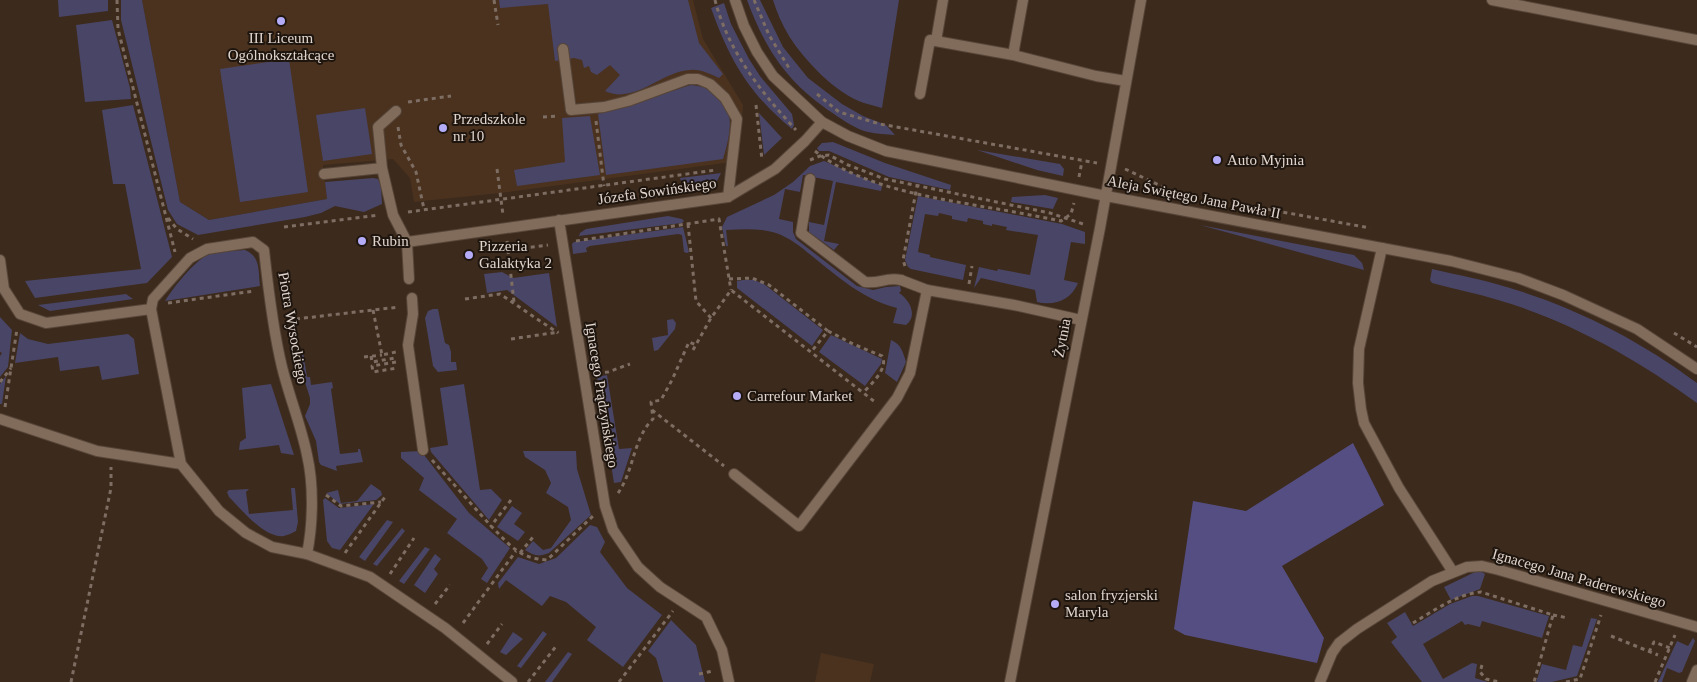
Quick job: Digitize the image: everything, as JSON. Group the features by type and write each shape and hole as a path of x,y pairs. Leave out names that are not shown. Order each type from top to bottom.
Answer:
{"street":[{"name":"Aleja Świętego Jana Pawła II","path":"736,0 744,26 756,52 773,76 822,122 848,136 886,151 1106,196 1451,261 1508,276 1562,295 1637,329 1697,369"},
{"path":"936,41 943,0"},
{"path":"1013,56 1023,0"},
{"name":"Żytnia","path":"1010,682 1106,196 1141,0"},
{"path":"1492,0 1697,40"},
{"path":"920,94 930,40 1126,81"},
{"path":"563,49 571,110 628,102 688,79 698,79 718,90 737,118 728,196"},
{"path":"396,111 378,127 382,168 393,214 407,242 409,279"},
{"name":"Józefa Sowińskiego","path":"559,220 728,196 775,169 822,122"},
{"path":"324,174 382,168"},
{"path":"810,179 801,233 865,282 875,284 890,278 927,290 1014,305 1081,320"},
{"path":"407,242 559,220"},
{"name":"Ignacego Prądzyńskiego","path":"559,220 605,506 613,530 638,567 660,587 706,617 722,650 729,682"},
{"name":"Piotra Wysockiego","path":"151,309 153,299 190,258 207,249 253,242 264,250 281,365 308,456 311,534 307,554"},
{"path":"1382,248 1360,349 1358,383 1364,423 1399,488 1453,572"},
{"path":"0,260 4,289 20,314 46,323 151,309 181,464 219,512 246,533 272,547 307,554 370,577 450,632 512,682"},
{"path":"734,474 799,526 897,398 910,373 927,290"},
{"path":"412,302 408,345 423,450"},
{"path":"0,419 97,451 181,464"},
{"name":"Ignacego Jana Paderewskiego","path":"1320,682 1332,653 1339,643 1357,629 1432,581 1467,567 1490,568 1697,627"},
{"path":"1692,682 1697,670"}],"path":[{"path":"117,0 118,29 169,232 175,253 179,258"},
{"path":"494,0 498,25"},
{"path":"754,0 768,35 793,75"},
{"path":"810,89 839,112 880,124 1098,164"},
{"path":"424,209 416,172 401,144 396,111 408,102 452,96"},
{"path":"756,105 764,159 757,165"},
{"path":"594,108 604,186"},
{"path":"813,150 838,167 892,188 1061,221 1071,214 1074,205"},
{"path":"810,160 830,155 848,165 886,180 1050,213 1083,224"},
{"path":"1080,176 1082,161"},
{"path":"284,227 501,200 730,168"},
{"path":"497,169 501,200"},
{"path":"910,272 902,260 917,186"},
{"path":"167,218 177,229 197,241"},
{"path":"719,219 731,290 887,411"},
{"path":"688,224 696,301 711,318"},
{"path":"508,250 514,303"},
{"path":"961,283 969,285 972,266"},
{"path":"729,279 752,278 769,284 828,331 882,356 884,360 883,368 863,393"},
{"path":"151,309 164,304 269,289"},
{"path":"693,350 711,318 731,290"},
{"path":"465,298 500,294 558,332"},
{"path":"296,319 412,302"},
{"path":"0,419 6,404 20,314"},
{"path":"511,340 577,330"},
{"path":"810,352 828,331"},
{"path":"511,500 491,526 518,552 532,559 547,560 619,491 641,437 653,419 651,402 661,400 689,342 696,345"},
{"path":"364,357 382,355"},
{"path":"371,356 372,362 397,358 398,362 372,366 373,372 402,367"},
{"path":"608,372 630,364"},
{"path":"0,382 11,368"},
{"path":"652,410 734,474"},
{"path":"71,682 111,488 111,453"},
{"path":"324,493 341,506 381,502"},
{"path":"343,555 386,497"},
{"path":"450,632 458,629 518,552 533,537"},
{"path":"388,576 414,538"},
{"path":"431,609 450,585"},
{"path":"1413,623 1452,602 1481,592 1568,618"},
{"path":"619,682 681,601"},
{"path":"1566,682 1580,679 1605,601"},
{"path":"1534,682 1553,614"},
{"path":"484,648 502,624"},
{"path":"1611,636 1658,655"},
{"path":"1650,652 1654,642 1669,650 1655,682"},
{"path":"528,682 557,645"},
{"path":"1482,666 1480,672 1486,679 1499,682"}],"shaded area":[{"path":"58,0 108,0 108,11 59,17"},
{"path":"121,0 142,0 180,202 209,220 327,199 325,182 373,178 378,179 381,185 382,204 364,212 335,206 321,213 305,217 198,235 177,224 168,210 121,20"},
{"path":"142,0 693,0 703,39 743,105 739,158 732,162 500,193 414,202 410,178 393,159 323,165 327,199 209,220 180,202"},
{"path":"499,0 688,0 699,43 723,74 719,78 709,73 690,70 679,72 627,94 605,91 620,75 610,65 597,75 591,72 589,66 584,68 582,60 574,58 555,61 548,4 500,8"},
{"path":"747,0 760,0 783,47 808,78 842,104 863,116 886,125 895,135 868,132 855,127 818,103 804,91 780,65 771,51"},
{"path":"773,0 899,0 882,108 853,99 822,75 803,55 789,36"},
{"path":"724,3 731,24 749,59 760,76 792,114 794,125 792,129 752,89 733,59 711,8"},
{"path":"112,20 130,88 131,99 85,102 76,25"},
{"path":"289,59 308,192 240,202 220,69"},
{"path":"691,85 706,88 717,94 724,101 730,122 727,146 723,159 606,175 598,114"},
{"path":"133,105 172,257 147,283 35,298 25,281 141,269 125,184 113,184 102,110"},
{"path":"365,108 372,154 323,161 316,115"},
{"path":"759,113 782,138 764,155"},
{"path":"590,116 600,175 517,186 514,170 565,162 562,118"},
{"path":"833,142 885,163 951,185 950,190 889,177 829,151 819,151 817,148 822,143"},
{"path":"977,150 1060,164 1064,169 1063,176 1037,170"},
{"path":"824,161 882,186 881,191 836,182 824,241 839,244 834,250 809,232 809,222 824,225 833,181 803,175 800,192 785,189 779,219 793,222 793,232 796,239 857,286 873,290 900,286 901,291 899,293 909,304 912,313 910,321 906,325 893,323 897,308 862,294 791,240 781,235 770,231 726,230 728,246 726,246 722,227 727,217 774,195 793,182 810,166"},
{"path":"721,173 715,185 685,193 680,178"},
{"path":"1045,195 1058,198 1053,209 1011,202 1012,197"},
{"path":"918,196 1062,224 1085,232 1085,244 1071,242 1064,280 1078,283 1075,289 1067,298 1056,302 1044,303 1037,302 1035,290 981,278 974,288 979,267 1030,275 1038,235 1006,230 1007,227 983,224 983,221 968,218 967,222 952,219 952,216 939,213 938,216 925,214 918,252 930,255 930,257 966,265 963,280 911,269 905,260"},
{"path":"668,216 684,221 682,223 579,236 586,229"},
{"path":"1200,225 1354,255 1362,263 1364,270"},
{"path":"683,227 689,252 687,253 684,252 682,235 678,234 590,246 586,248 587,252 573,254 572,244 574,242"},
{"path":"245,250 254,256 256,260 259,269 260,286 165,301 199,260 216,252"},
{"path":"1432,269 1491,282 1535,296 1608,327 1654,353 1697,383 1697,403 1651,371 1577,330 1525,309 1432,283 1430,280"},
{"path":"502,272 513,278 549,273 557,327 507,290 487,293 484,274"},
{"path":"754,280 764,284 823,330 812,346 737,288 737,281"},
{"path":"126,294 133,299 50,311 38,305"},
{"path":"438,309 445,343 449,345 451,362 456,362 457,370 438,372 433,366 425,318 428,311"},
{"path":"0,317 12,330 8,367 0,377 0,356 2,353 0,352"},
{"path":"673,319 676,323 675,329 658,350 654,351 652,338 668,335 667,320"},
{"path":"20,333 28,339 48,344 128,334 134,339 139,374 102,380 99,366 60,371 58,357 15,363"},
{"path":"831,335 882,359 881,364 865,386 819,352"},
{"path":"891,340 899,346 906,362 897,382 885,373"},
{"path":"303,352 307,377 310,377 311,385 332,382 333,388 331,389 340,454 358,452 358,449 360,449 363,462 336,466 337,471 321,465 319,462 316,441 305,416 310,404 310,398 302,373 299,353"},
{"path":"607,375 619,449 632,448 621,482 614,483 597,377"},
{"path":"6,376 2,404 0,404 0,384"},
{"path":"271,384 294,455 281,453 279,445 239,450 240,442 246,438 242,388"},
{"path":"464,384 480,490 491,489 502,500 489,520 431,452 430,448 448,445 440,388"},
{"path":"1353,443 1384,505 1282,566 1324,638 1317,663 1185,635 1174,629 1193,501 1246,511"},
{"path":"421,451 469,513 510,548 487,583 481,579 488,568 482,559 447,533 457,519 419,490 424,478 401,458 401,452"},
{"path":"523,451 576,451 577,469 591,515 549,553 542,555 534,555 525,550 533,541 543,550 551,548 571,520 568,507 546,493 551,483 545,470 525,457"},
{"path":"371,484 381,491 382,495 376,500 340,504 326,493 338,490 341,503 357,501"},
{"path":"291,488 295,488 298,522 296,531 284,536 269,533 254,522 229,497 227,492 229,490 249,489 246,492 249,514 293,510"},
{"path":"325,498 339,508 374,504 340,550 332,548 327,541 323,500"},
{"path":"512,506 522,513 514,524 525,532 518,541 497,527"},
{"path":"387,520 393,522 365,561 359,557"},
{"path":"590,525 597,527 605,542 600,552 627,588 662,615 623,667 587,640 596,627 566,602 550,596 542,606 506,580 499,589 498,583 518,557 539,564 556,558"},
{"path":"402,528 405,531 377,566 373,564"},
{"path":"425,547 430,549 404,584 399,581"},
{"path":"435,554 441,559 434,569 438,574 425,593 414,585"},
{"path":"1475,572 1485,574 1480,589 1451,600 1444,587"},
{"path":"1472,596 1478,596 1549,616 1542,638 1482,621 1480,627 1465,625 1462,621 1423,644 1443,679 1472,663 1477,664 1475,678 1488,682 1422,682 1391,642 1397,637 1387,623 1405,612 1413,626 1450,604"},
{"path":"1591,618 1597,619 1577,676 1552,682 1536,682 1542,664 1566,670 1573,645 1582,647"},
{"path":"671,620 696,645 705,682 663,682 656,658 648,651"},
{"path":"543,631 547,634 521,668 517,666"},
{"path":"513,632 523,639 506,655 500,652"},
{"path":"1693,638 1695,641 1682,672 1679,673 1667,668 1662,682 1658,682 1677,641 1688,646"},
{"path":"568,652 572,654 552,682 545,682"},
{"path":"821,653 874,664 870,682 815,682"}],"place":[{"name":"III Liceum Ogólnokształcące","path":"281,21"},
{"name":"Przedszkole nr 10","path":"443,128"},
{"name":"Auto Myjnia","path":"1217,160"},
{"name":"Rubin","path":"362,241"},
{"name":"Pizzeria Galaktyka 2","path":"469,255"},
{"name":"Carrefour Market","path":"737,396"},
{"name":"salon fryzjerski Maryla","path":"1055,604"}]}
